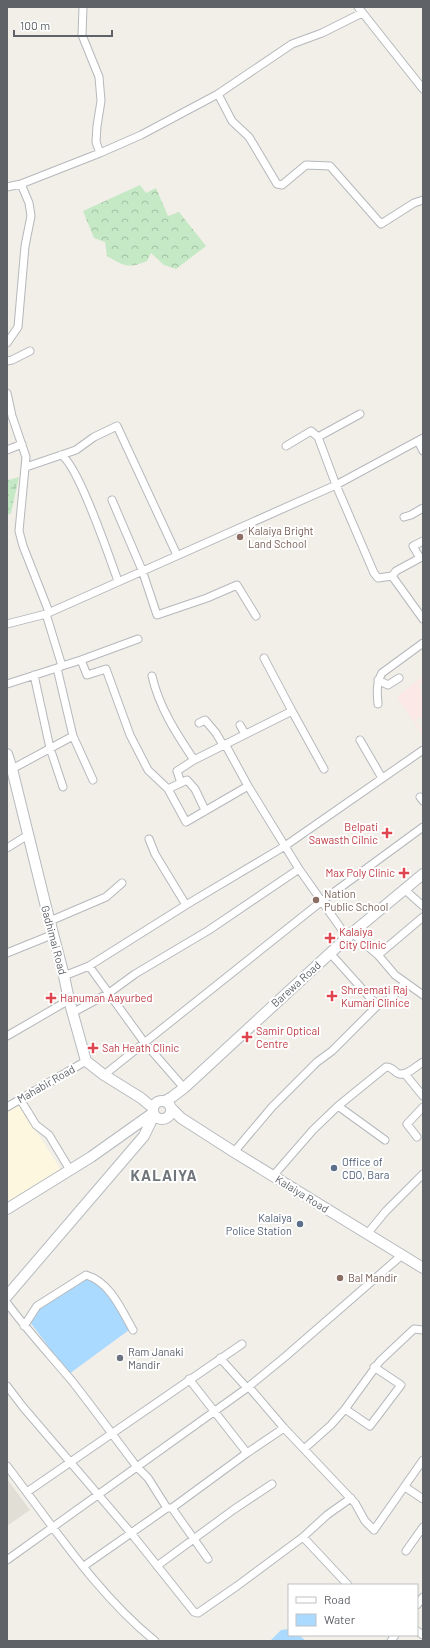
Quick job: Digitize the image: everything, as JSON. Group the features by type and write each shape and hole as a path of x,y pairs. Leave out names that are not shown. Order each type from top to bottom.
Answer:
{"main road":[{"name":"Gadhimai Road","path":"7,754 12,769 11,782 28,835 54,934 72,1013 86,1061"},
{"name":"Barewa Road","path":"162,1109 330,953 423,874"},
{"path":"86,1061 104,1075 162,1109"},
{"name":"Kalaiya Road","path":"162,1109 181,1118 423,1268"},
{"path":"7,1296 144,1136 149,1126 162,1109"},
{"path":"7,1208 91,1158 162,1109"}],"street":[{"path":"83,7 82,35 99,77 101,101 96,142 100,154"},
{"path":"7,187 21,184 100,154 141,135 218,94 292,44 322,33 360,10 423,89"},
{"path":"218,94 232,121 249,138 277,184 282,185 306,165 330,166 381,224 414,203 423,200"},
{"path":"7,343 18,327 25,246 30,216 28,203 21,184"},
{"path":"7,361 30,351"},
{"path":"7,393 12,416 26,457 19,531 47,613 73,736 93,780"},
{"path":"318,437 360,414"},
{"path":"26,467 76,450 94,437 117,426 178,555"},
{"path":"286,446 311,431 318,437 336,485 374,573 378,578 392,576 396,571 420,558 413,546 423,541"},
{"path":"7,624 47,613 336,485 420,440 423,451"},
{"path":"7,450 22,444"},
{"path":"61,455 66,458 80,485 118,581"},
{"path":"112,500 142,570 157,615 207,598 237,585 256,616"},
{"path":"404,517 423,508"},
{"path":"392,576 423,619"},
{"path":"7,684 81,660 138,639"},
{"path":"378,704 378,680 382,673 423,643"},
{"path":"264,658 324,769"},
{"path":"81,660 88,675 106,669 130,734 144,763 148,770 168,789 186,822 248,786"},
{"path":"34,675 50,748 63,787"},
{"path":"152,676 155,689 167,717 194,760"},
{"path":"378,680 388,685 399,678"},
{"path":"182,783 177,771 194,760 292,711"},
{"path":"199,723 204,720 216,732 285,846 322,901 350,935 378,955 396,975 423,995"},
{"path":"240,725 245,734"},
{"path":"12,769 73,736"},
{"path":"360,740 382,778"},
{"path":"64,976 89,966 186,905 285,846 423,750"},
{"path":"168,789 187,780 195,789 205,810"},
{"path":"104,1075 322,901 423,828"},
{"path":"7,848 28,835"},
{"path":"149,839 155,854 186,905"},
{"path":"72,1013 109,993 135,974 208,930 300,869"},
{"path":"50,921 106,896 122,883"},
{"path":"404,889 423,906"},
{"path":"378,955 423,917"},
{"path":"7,953 54,934"},
{"path":"330,953 373,1001 379,1004"},
{"path":"89,966 144,1042 184,1088"},
{"path":"234,1152 272,1107 317,1062 332,1051 379,1004 385,1003 406,983"},
{"path":"7,1036 69,1000"},
{"name":"Mahabir Road","path":"7,1107 86,1061"},
{"path":"273,1176 313,1130 338,1106 386,1067 390,1067 399,1074 404,1074 423,1062"},
{"path":"404,1074 423,1096"},
{"path":"20,1099 36,1126 49,1135 70,1170"},
{"path":"338,1106 385,1140"},
{"path":"417,1137 407,1124 423,1107"},
{"path":"367,1234 386,1211 423,1174"},
{"path":"7,1560 98,1493 137,1467 214,1410 248,1387 402,1255"},
{"path":"24,1326 37,1306 86,1275 102,1283 116,1302 132,1330"},
{"path":"7,1303 24,1326 34,1335 73,1383 137,1467 148,1478 208,1559"},
{"path":"304,1449 331,1425 345,1410 374,1367 388,1352 414,1329 423,1330"},
{"path":"28,1492 189,1379 242,1344"},
{"path":"220,1358 351,1498 365,1521 374,1530 423,1460"},
{"path":"345,1410 370,1426 401,1385 374,1367"},
{"path":"189,1379 247,1453"},
{"path":"7,1386 23,1407 98,1493 194,1612 198,1613 237,1586 303,1537 327,1515 351,1498"},
{"path":"84,1566 284,1428"},
{"path":"7,1466 53,1527 115,1603 155,1641"},
{"path":"157,1566 233,1510 272,1484"},
{"path":"405,1487 423,1499"},
{"path":"406,1551 423,1526"},
{"path":"303,1537 347,1584"}],"shaded area":[{"path":"423,676 423,682 418,686 420,688 423,686 420,690 423,694 423,720 420,716 415,720 421,729 423,727 423,735 397,697"},
{"path":"19,1104 61,1170 7,1202 7,1111"},
{"path":"7,1479 30,1510 7,1526"}],"green space":[{"path":"140,185 146,193 156,188 168,216 179,212 206,246 176,269 164,265 151,253 147,261 130,266 122,264 107,256 105,242 94,238 83,211"},
{"path":"19,477 11,513 7,515 7,478 9,480"}],"water":[{"path":"86,1278 100,1287 112,1300 129,1330 69,1374 30,1322 40,1307"},
{"path":"288,1629 288,1636 300,1636 306,1641 270,1641 281,1630"}],"place":[{"name":"Kalaiya Bright Land School","path":"240,537"},
{"name":"Belpati Sawasth Cilnic","path":"387,833"},
{"name":"Max Poly Clinic","path":"404,873"},
{"name":"Nation Public School","path":"316,900"},
{"name":"Kalaiya City Clinic","path":"330,938"},
{"name":"Shreemati Raj Kumari Clinice","path":"332,996"},
{"name":"Hanuman Aayurbed","path":"51,998"},
{"name":"Samir Optical Centre","path":"247,1037"},
{"name":"Sah Heath Clinic","path":"93,1048"},
{"name":"Office of CDO, Bara","path":"334,1168"},
{"name":"Kalaiya Police Station","path":"300,1224"},
{"name":"Bal Mandir","path":"340,1278"},
{"name":"Ram Janaki Mandir","path":"120,1358"}],"district":[{"name":"KALAIYA","path":"164,1176"}]}
